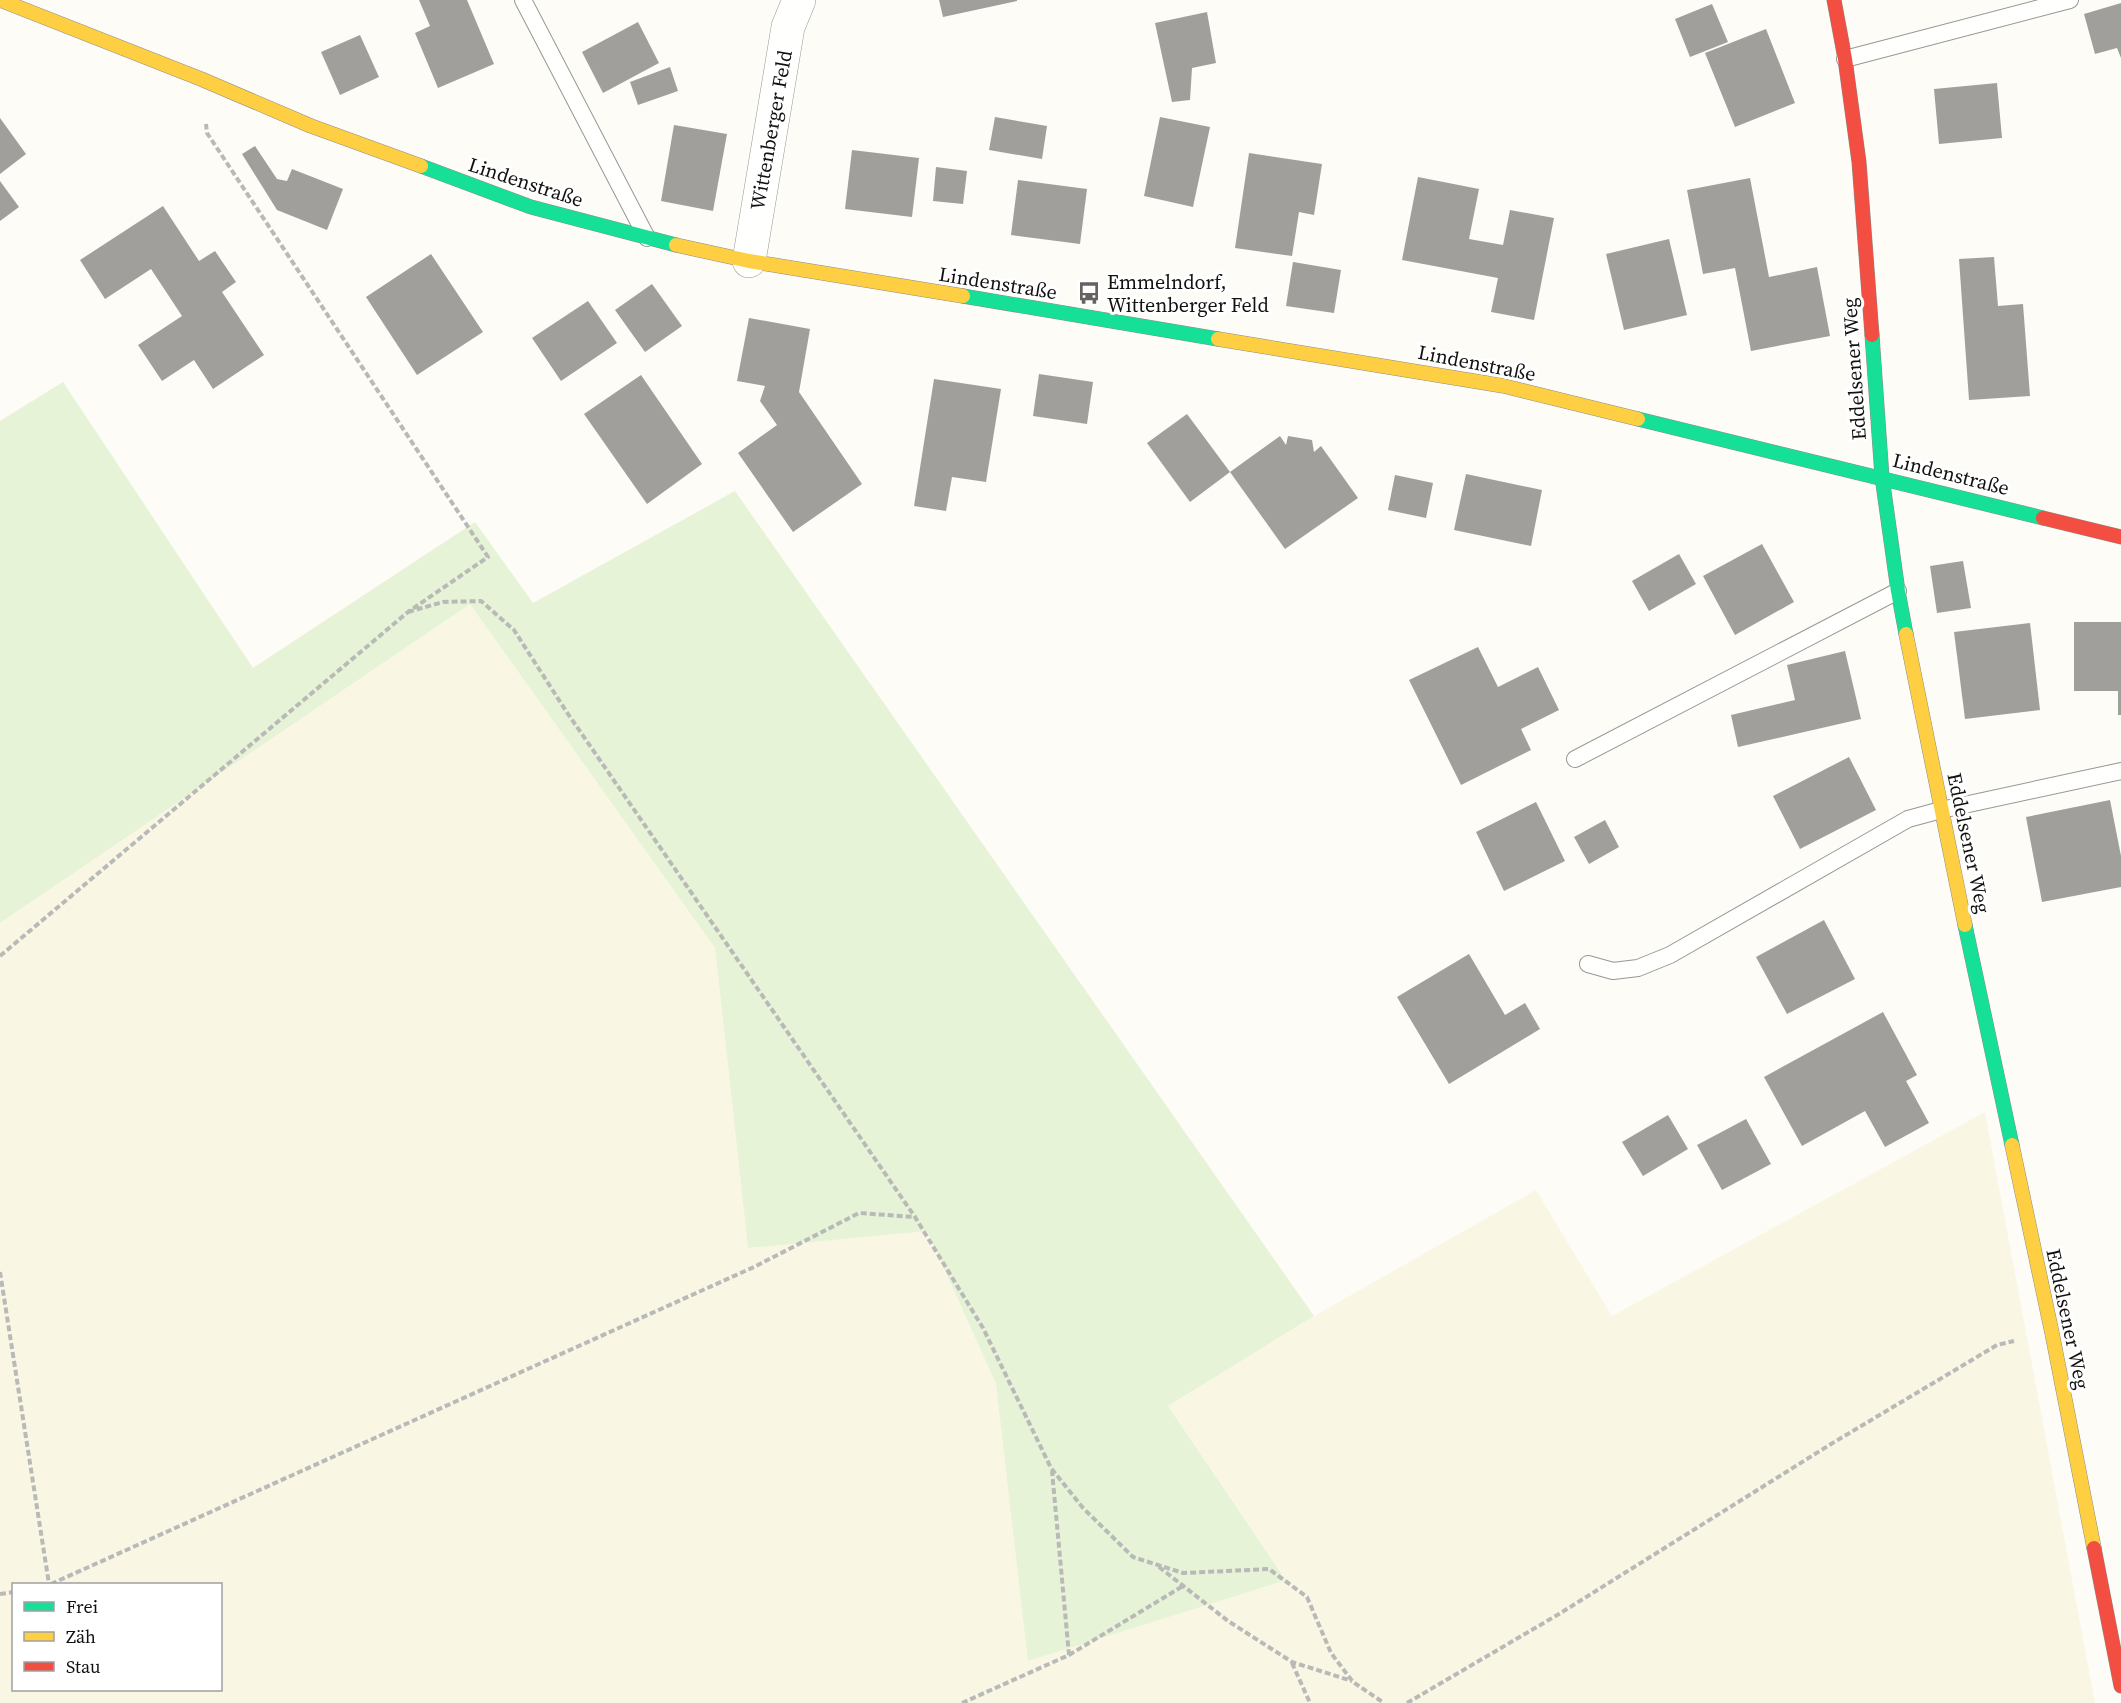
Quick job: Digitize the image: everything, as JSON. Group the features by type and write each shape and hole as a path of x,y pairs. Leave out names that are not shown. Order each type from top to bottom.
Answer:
{"street":[{"name":"Lindenstraße","path":"0,0 201,79 311,126 531,207 647,239 749,261 1504,386 2121,537"},
{"name":"Wittenberger Feld","path":"749,261 788,27 799,0"},
{"name":"Eddelsener Weg","path":"1834,0 1845,59 1859,162 1882,477 1898,591 1941,810 2052,1333 2121,1686"}],"lane":[{"path":"523,0 647,239"},
{"path":"1845,59 2070,0"},
{"path":"1575,759 1898,591"},
{"path":"1588,964 1613,971 1638,968 1670,955 1908,819 2121,771"}],"path":[{"path":"0,956 408,612 488,557 207,133 201,79"},
{"path":"408,612 442,602 481,601 514,630 573,721 915,1217 983,1328 1051,1468 1083,1508 1133,1557 1183,1573 1269,1569 1307,1597 1331,1653 1353,1682"},
{"path":"52,1583 754,1267 859,1213 915,1217"},
{"path":"0,1272 50,1583"},
{"path":"1407,1703 1559,1614 1831,1444 1997,1345 2052,1333"},
{"path":"1051,1468 1069,1655"},
{"path":"1156,1564 1228,1621 1292,1662 1353,1682 1384,1703"},
{"path":"962,1703 1069,1655 1183,1586"},
{"path":"1292,1662 1310,1703"}],"shaded area":[{"path":"470,603 715,948 748,1248 926,1230 996,1384 1029,1660 1286,1579 1168,1406 1314,1316 1536,1190 1612,1316 1985,1112 2095,1703 0,1703 0,923"}],"green space":[{"path":"63,382 253,668 475,522 533,603 735,491 1314,1316 1168,1406 1286,1580 1028,1661 996,1384 927,1231 748,1248 715,948 470,604 0,923 0,421"}],"building":[{"path":"419,0 467,0 494,64 438,88 415,33 430,26"},
{"path":"939,0 1017,0 1017,1 943,17"},
{"path":"2121,3 2121,58 2117,48 2095,54 2084,14"},
{"path":"1712,4 1728,42 1690,57 1675,19"},
{"path":"1207,12 1216,63 1192,68 1190,100 1172,102 1155,23"},
{"path":"638,22 659,63 603,93 582,52"},
{"path":"1766,29 1795,103 1735,127 1705,53"},
{"path":"360,35 379,77 340,95 321,52"},
{"path":"670,67 678,91 638,105 630,82"},
{"path":"1997,83 2002,138 1939,144 1934,89"},
{"path":"995,117 1047,126 1042,159 989,150"},
{"path":"1160,117 1210,127 1193,207 1144,196"},
{"path":"0,118 26,154 0,174"},
{"path":"674,125 727,134 713,211 661,201"},
{"path":"255,146 277,179 287,181 292,169 343,189 327,230 277,210 242,154"},
{"path":"852,150 919,158 912,217 845,209"},
{"path":"1249,153 1322,164 1314,215 1299,212 1292,256 1235,248"},
{"path":"936,167 967,171 963,204 933,201"},
{"path":"1418,177 1479,189 1469,239 1503,245 1510,210 1554,218 1534,320 1491,312 1498,278 1402,260"},
{"path":"1750,178 1769,277 1817,267 1830,336 1751,351 1735,268 1703,274 1687,190"},
{"path":"1018,180 1087,189 1080,244 1011,235"},
{"path":"0,181 19,207 0,221"},
{"path":"163,206 199,261 215,251 236,282 222,292 264,355 213,389 194,360 162,381 138,345 182,316 151,269 105,299 80,260"},
{"path":"1669,239 1687,315 1624,330 1606,254"},
{"path":"431,254 483,332 417,375 366,297"},
{"path":"1994,257 1998,306 2023,304 2030,396 1969,400 1959,259"},
{"path":"1293,262 1341,270 1334,313 1286,306"},
{"path":"652,284 682,326 645,352 615,310"},
{"path":"588,301 617,343 561,381 532,338"},
{"path":"749,318 810,329 799,392 862,484 793,532 738,453 777,425 760,401 765,386 737,381"},
{"path":"1039,374 1093,382 1087,424 1033,416"},
{"path":"641,375 702,464 647,504 584,414"},
{"path":"934,379 1001,389 986,482 952,477 946,511 914,506"},
{"path":"1187,414 1230,472 1190,502 1147,443"},
{"path":"1280,436 1286,445 1288,436 1312,440 1314,452 1321,446 1358,498 1285,549 1230,472"},
{"path":"1466,474 1542,490 1531,546 1454,530"},
{"path":"1395,475 1433,483 1426,518 1388,510"},
{"path":"1762,544 1794,602 1735,635 1703,576"},
{"path":"1679,554 1696,584 1649,611 1632,581"},
{"path":"1963,561 1971,608 1937,613 1930,566"},
{"path":"2074,622 2121,622 2121,715 2118,715 2118,691 2074,691"},
{"path":"2030,623 2040,710 1965,719 1954,632"},
{"path":"1478,647 1498,687 1538,667 1559,710 1521,729 1531,750 1461,785 1409,680"},
{"path":"1845,651 1861,719 1738,747 1731,715 1795,700 1787,665"},
{"path":"1849,757 1876,810 1800,849 1773,796"},
{"path":"2110,800 2121,856 2121,887 2042,902 2026,817"},
{"path":"1536,802 1565,861 1504,891 1476,832"},
{"path":"1605,820 1619,847 1589,864 1574,837"},
{"path":"1824,920 1855,979 1787,1014 1756,957"},
{"path":"1469,954 1505,1015 1525,1003 1540,1029 1449,1084 1397,997"},
{"path":"1883,1012 1917,1075 1906,1081 1929,1123 1885,1147 1865,1111 1802,1146 1764,1077"},
{"path":"1668,1115 1688,1149 1643,1176 1622,1142"},
{"path":"1746,1119 1771,1164 1722,1190 1697,1145"}],"traffic: fast":[{"path":"421,166 531,207 676,245"},
{"path":"963,296 1218,339"},
{"path":"1872,335 1882,477 1906,634"},
{"path":"1638,419 2043,518"},
{"path":"1965,925 2012,1145"}],"traffic: slow":[{"path":"0,0 201,79 311,126 421,166"},
{"path":"676,245 749,261 963,296"},
{"path":"1218,339 1504,386 1638,419"},
{"path":"1906,634 1965,925"},
{"path":"2012,1145 2094,1548"}],"traffic: jam":[{"path":"1834,0 1845,59 1859,162 1872,335"},
{"path":"2043,518 2121,537"},
{"path":"2094,1548 2121,1686"}],"place":[{"name":"Emmelndorf, Wittenberger Feld","path":"1089,293"}]}
